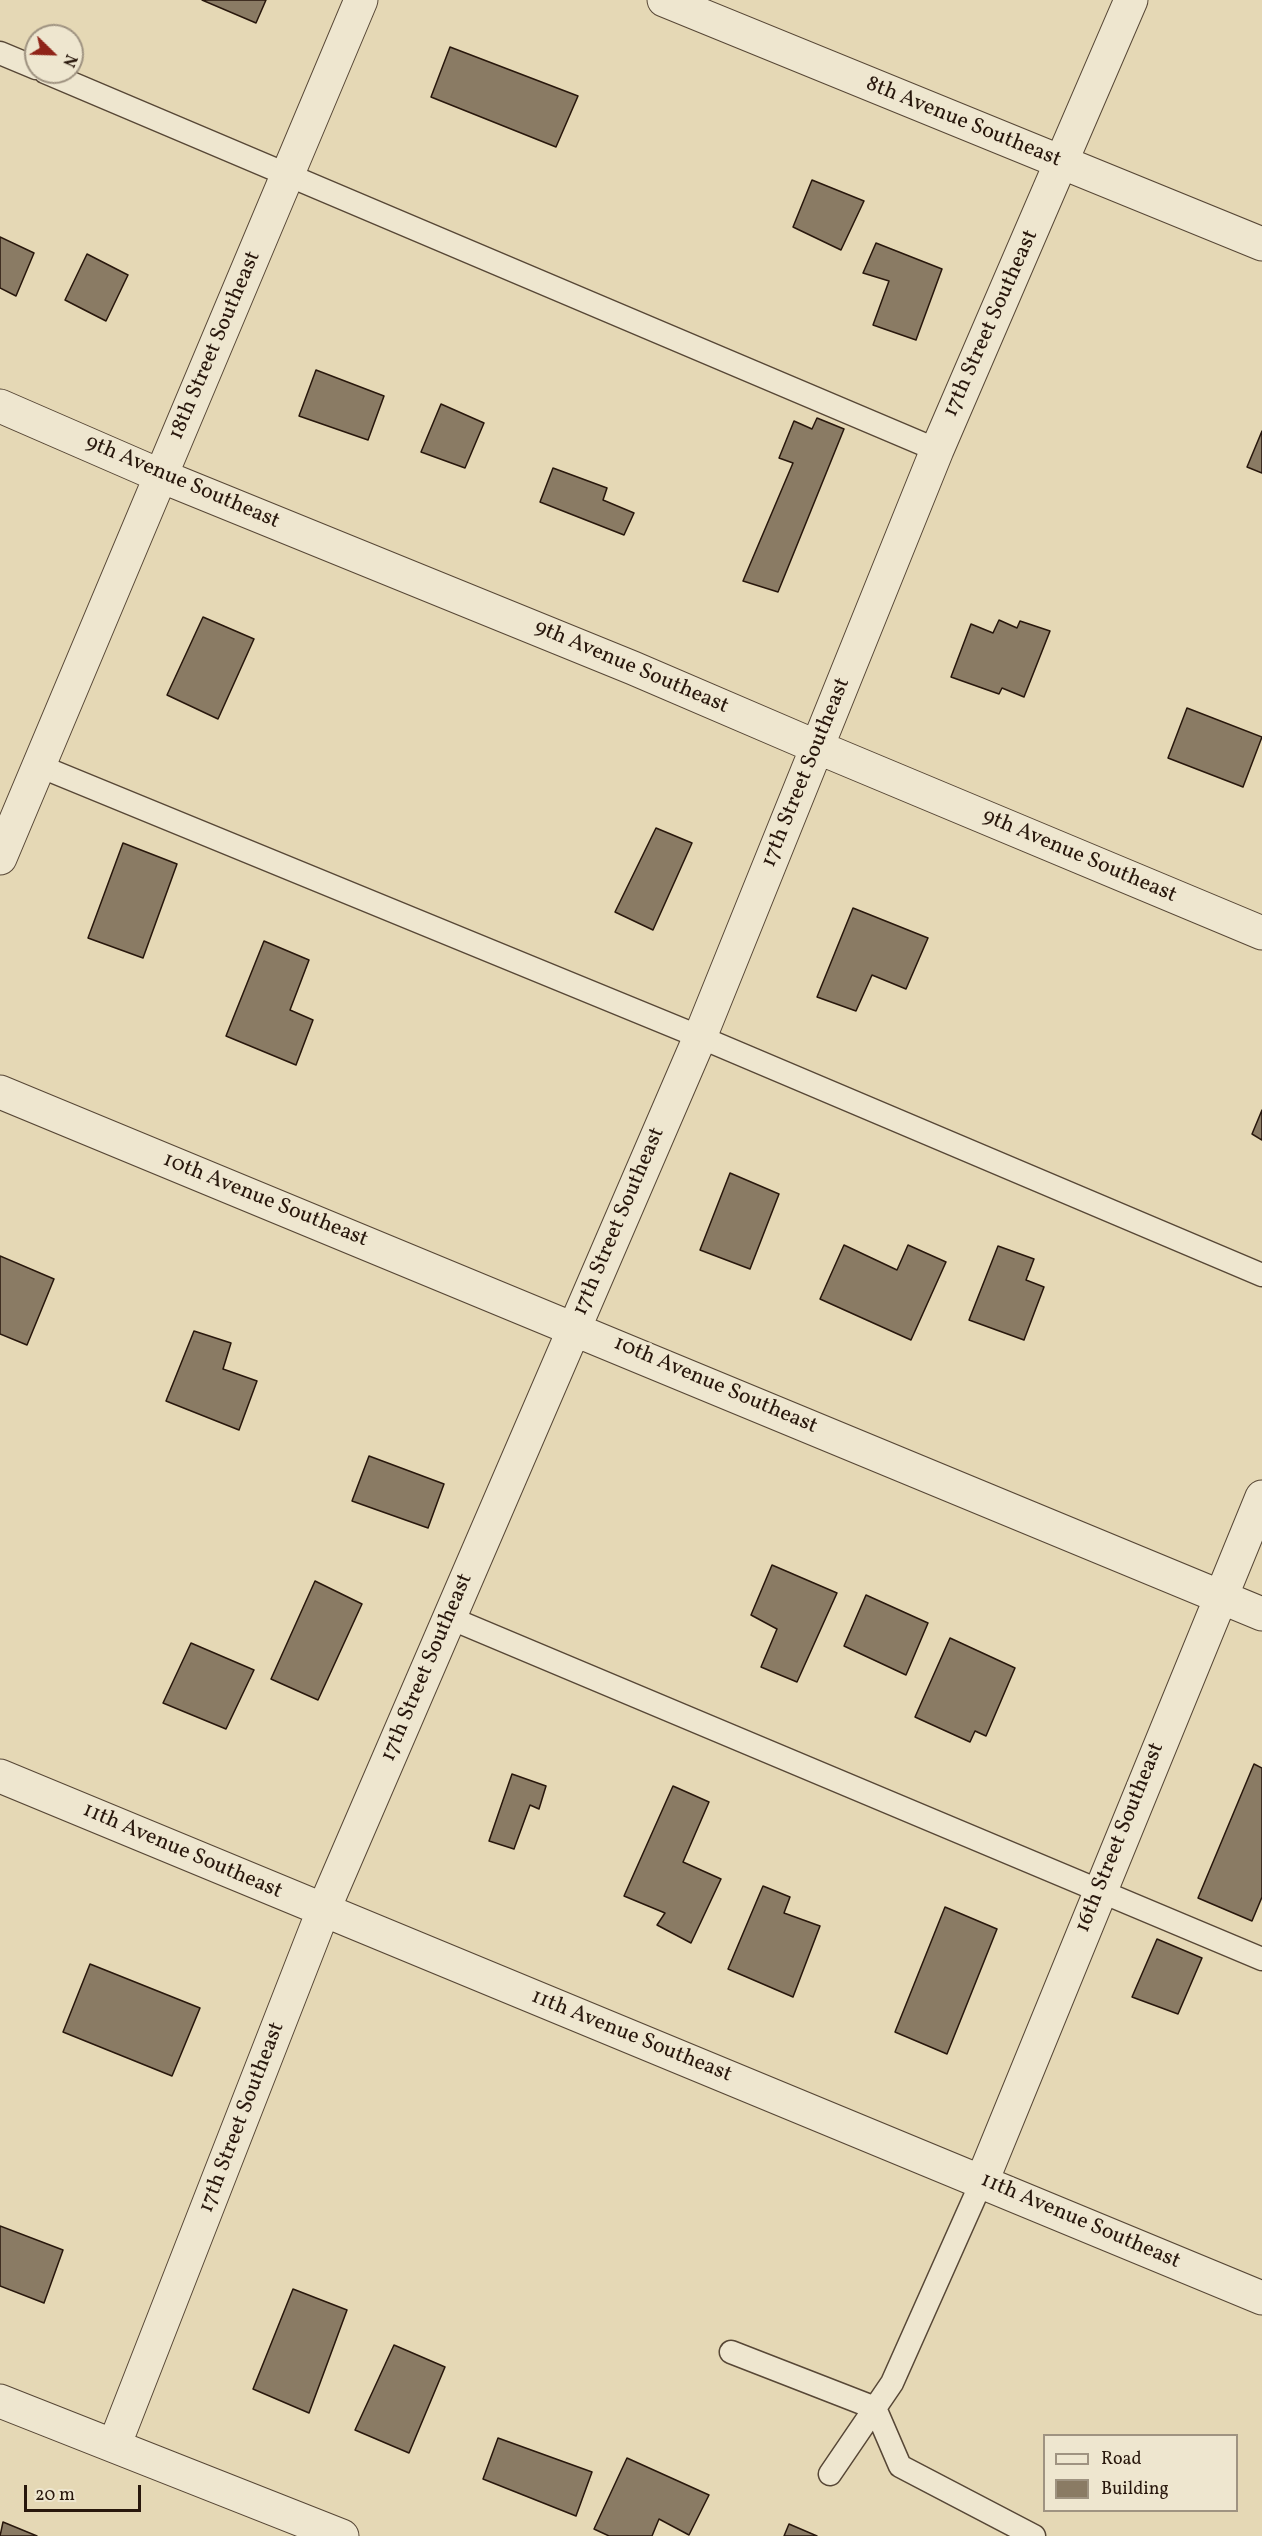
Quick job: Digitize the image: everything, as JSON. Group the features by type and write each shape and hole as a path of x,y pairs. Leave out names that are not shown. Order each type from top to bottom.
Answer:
{"street":[{"name":"18th Street Southeast","path":"0,858 37,765 361,0"},
{"name":"8th Avenue Southeast","path":"664,0 1262,244"},
{"name":"17th Street Southeast","path":"114,2446 323,1911 700,1037 937,450 1131,0"},
{"name":"9th Avenue Southeast","path":"0,406 161,476 633,668 1262,933"},
{"name":"10th Avenue Southeast","path":"0,1092 1262,1614"},
{"name":"16th Street Southeast","path":"982,2181 1262,1497"},
{"name":"11th Avenue Southeast","path":"0,1776 1262,2298"},
{"path":"0,2401 342,2536"}],"lane":[{"path":"0,53 24,63"},
{"path":"73,84 937,450"},
{"path":"37,765 700,1037 1262,1275"},
{"path":"450,1618 1262,1959"},
{"path":"830,2474 892,2383 982,2181"},
{"path":"731,2352 875,2408 900,2466 1034,2536"}],"building":[{"path":"202,0 266,0 256,23"},
{"path":"450,47 578,96 556,147 431,97"},
{"path":"812,180 864,201 841,250 793,227"},
{"path":"0,237 34,253 16,296 0,288"},
{"path":"876,243 942,269 916,340 873,325 889,281 863,273"},
{"path":"87,254 128,275 106,321 65,300"},
{"path":"316,370 384,396 368,440 299,416"},
{"path":"441,404 484,423 465,468 421,452"},
{"path":"817,418 844,429 778,592 743,581 793,463 779,458 794,421 812,429"},
{"path":"1262,431 1262,473 1247,467"},
{"path":"553,468 607,488 603,500 634,513 624,535 540,502"},
{"path":"203,617 254,639 218,719 167,695"},
{"path":"999,620 1017,628 1020,621 1050,631 1024,697 1002,688 999,694 951,677 971,624 993,633"},
{"path":"1187,708 1262,737 1243,787 1168,758"},
{"path":"656,828 692,843 653,930 615,912"},
{"path":"123,843 177,864 143,958 88,938"},
{"path":"853,908 928,938 906,989 872,975 856,1011 817,997"},
{"path":"264,941 309,960 290,1010 313,1020 296,1065 226,1036"},
{"path":"1262,1110 1262,1140 1252,1134"},
{"path":"730,1173 779,1194 750,1269 700,1250"},
{"path":"844,1245 897,1270 908,1245 946,1262 911,1340 820,1299"},
{"path":"998,1246 1034,1259 1026,1280 1044,1287 1024,1340 969,1320"},
{"path":"0,1256 54,1279 27,1345 0,1334"},
{"path":"194,1331 231,1343 223,1369 257,1381 239,1430 166,1401"},
{"path":"369,1456 444,1484 428,1528 352,1501"},
{"path":"772,1565 837,1593 797,1682 761,1667 777,1629 751,1615"},
{"path":"315,1581 362,1604 318,1700 271,1679"},
{"path":"866,1595 928,1623 906,1675 844,1646"},
{"path":"950,1638 1015,1668 986,1736 975,1731 970,1742 915,1717"},
{"path":"191,1643 254,1670 226,1729 163,1703"},
{"path":"1254,1764 1262,1768 1262,1897 1252,1921 1198,1898"},
{"path":"512,1774 546,1786 539,1809 530,1805 514,1849 489,1841"},
{"path":"673,1786 709,1802 683,1862 721,1879 691,1943 657,1925 665,1913 624,1896"},
{"path":"763,1886 790,1897 784,1913 820,1926 793,1997 728,1969"},
{"path":"945,1907 997,1929 947,2054 895,2032"},
{"path":"1157,1939 1202,1958 1178,2014 1132,1997"},
{"path":"90,1964 200,2008 172,2076 63,2032"},
{"path":"0,2226 63,2250 44,2303 0,2286"},
{"path":"293,2289 347,2310 309,2413 253,2389"},
{"path":"394,2345 445,2367 409,2453 355,2430"},
{"path":"498,2438 592,2472 576,2516 483,2479"},
{"path":"627,2458 709,2495 689,2535 659,2519 652,2536 609,2536 594,2529"},
{"path":"3,2522 37,2536 0,2536"},
{"path":"789,2524 817,2536 784,2536"}]}
